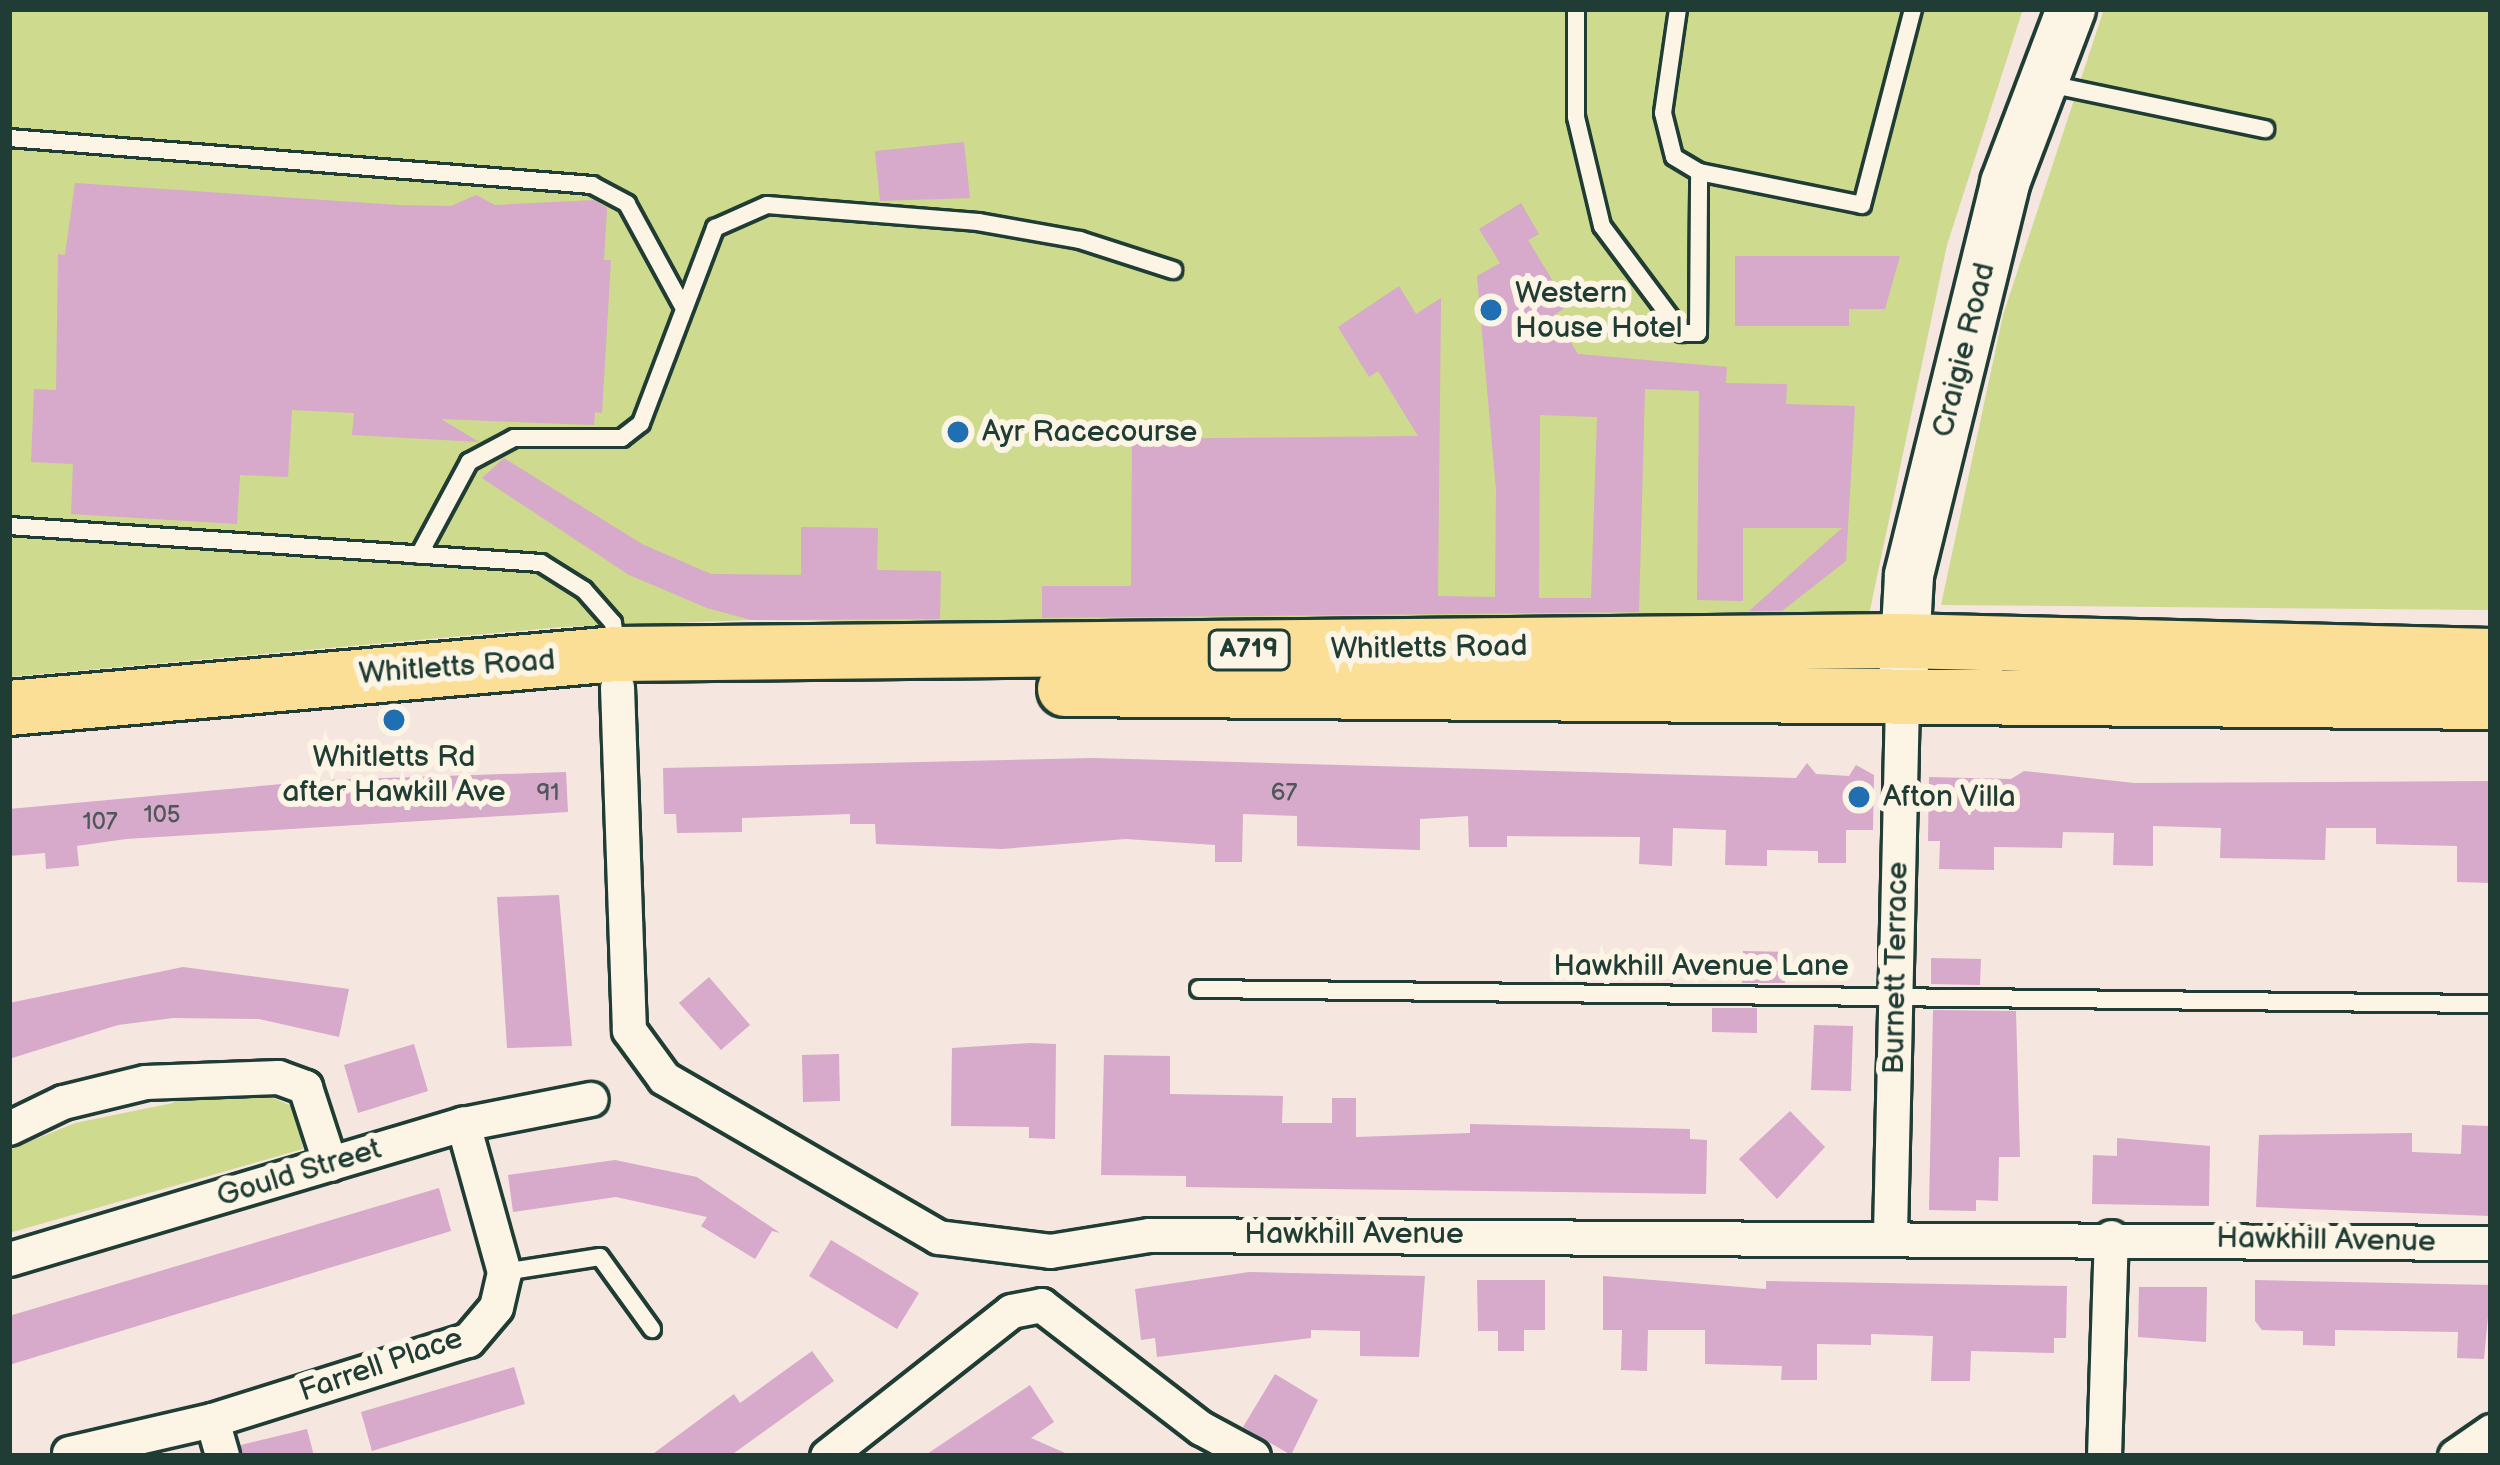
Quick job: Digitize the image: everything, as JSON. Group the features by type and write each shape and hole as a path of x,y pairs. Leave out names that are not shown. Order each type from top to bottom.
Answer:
{"main road":[{"name":"Craigie Road","path":"1902,701 1901,641 1909,575 2005,183 2071,9"},
{"name":"Whitletts Road","path":"9,708 617,671 1901,641 2491,656"},
{"name":"Whitletts Road","path":"9,733 617,671 1902,701 2491,702"}],"street":[{"name":"Hawkhill Avenue","path":"617,671 629,1030 664,1078 938,1237 1050,1251 1149,1234 1890,1234 2491,1243"},
{"name":"Burnett Terrace","path":"1890,1234 1902,701"},
{"path":"9,1128 63,1102 145,1082 278,1077 305,1087 330,1164"},
{"name":"Gould Street","path":"9,1259 463,1124 592,1099"},
{"path":"463,1124 504,1272"},
{"path":"2104,1456 2111,1237"},
{"name":"Farrell Place","path":"69,1453 212,1420 468,1340 496,1307 504,1272"},
{"path":"827,1456 1011,1311 1041,1305 1201,1427 1253,1456"},
{"path":"212,1420 222,1456"},
{"path":"2455,1456 2491,1431"}],"lane":[{"path":"1576,9 1576,117 1602,226 1682,333 1698,334 1699,172"},
{"path":"1678,9 1663,113 1674,157 1699,172 1862,205 1912,9"},
{"path":"2043,83 2265,129"},
{"path":"9,138 592,184 627,204 682,305"},
{"path":"419,555 469,461 514,438 622,438 641,423 715,228 766,205 978,222 1080,240 1173,270"},
{"path":"9,526 541,563 584,590 614,622 617,671"},
{"name":"Hawkhill Avenue Lane","path":"1199,989 2491,1004"},
{"path":"504,1272 600,1257 652,1330"}],"green space":[{"name":"Ayr Racecourse","path":"9,9 2023,9 1947,245 1866,629 751,620 562,627 9,677"},
{"path":"2104,9 2491,9 2491,610 1941,605 2003,315"},
{"path":"182,1091 269,1096 294,1107 303,1149 9,1233 9,1150 75,1123 173,1103"}],"building":[{"path":"964,142 970,198 880,201 875,151"},
{"path":"75,183 398,205 451,206 476,195 495,205 594,200 607,208 604,260 611,260 602,413 595,412 594,425 441,419 479,442 352,435 354,413 292,410 288,477 240,475 237,524 71,514 73,464 31,462 34,389 56,390 58,254 65,255"},
{"path":"1521,203 1539,234 1528,240 1568,306 1554,315 1578,354 1727,367 1726,383 1787,384 1786,404 1855,406 1846,561 1782,611 1749,611 1842,528 1743,528 1743,601 1697,600 1699,391 1645,389 1639,612 1042,618 1042,586 1131,586 1132,439 1418,436 1378,371 1369,377 1338,327 1399,286 1416,314 1441,298 1438,596 1495,597 1496,490 1477,276 1500,263 1479,229","holes":["1540,415 1597,417 1591,598 1539,598"]},
{"path":"1735,256 1900,256 1885,309 1849,309 1849,326 1735,326"},
{"path":"504,458 642,544 711,574 801,575 801,527 878,528 877,570 941,571 940,619 751,620 707,608 629,575 482,478"},
{"path":"1093,758 1796,778 1807,763 1816,774 1849,776 1856,765 1874,775 1873,830 1846,830 1846,863 1818,863 1818,851 1767,850 1767,866 1725,865 1726,830 1673,828 1672,866 1639,864 1640,837 1507,836 1507,847 1469,847 1468,816 1420,819 1420,850 1297,846 1297,816 1243,814 1242,862 1215,862 1215,845 1126,839 1002,849 876,844 875,824 850,824 850,814 742,818 742,832 677,833 676,814 664,814 663,768"},
{"path":"2024,771 2134,783 2491,781 2491,883 2457,882 2457,846 2376,844 2376,828 2326,828 2325,860 2220,858 2221,828 2153,826 2153,866 2113,865 2114,833 2063,832 2062,848 1994,847 1994,870 1939,869 1940,841 1928,841 1929,777 2011,779"},
{"path":"566,772 568,812 126,839 77,846 79,866 46,869 45,853 9,856 9,809 326,780"},
{"path":"559,895 572,1046 507,1048 497,897"},
{"path":"1743,951 1786,952 1785,983 1742,983"},
{"path":"1931,958 1981,959 1980,985 1931,984"},
{"path":"183,967 349,989 339,1037 259,1019 173,1018 118,1025 9,1059 9,1003"},
{"path":"709,977 750,1025 721,1050 679,1003"},
{"path":"1712,1008 1757,1008 1757,1033 1712,1032"},
{"path":"1933,1010 2016,1011 2020,1157 1999,1157 1998,1201 1976,1200 1976,1211 1929,1210"},
{"path":"1814,1025 1853,1026 1851,1091 1811,1090"},
{"path":"414,1044 428,1091 358,1113 344,1065"},
{"path":"1056,1044 1055,1139 1029,1138 1029,1127 951,1126 952,1048"},
{"path":"839,1054 840,1101 803,1102 802,1055"},
{"path":"1104,1055 1170,1056 1170,1094 1283,1096 1282,1123 1332,1123 1332,1098 1356,1098 1356,1137 1470,1133 1470,1124 1690,1129 1690,1139 1707,1140 1706,1194 1186,1187 1186,1176 1101,1175"},
{"path":"1790,1111 1825,1147 1777,1199 1739,1159"},
{"path":"2462,1125 2491,1126 2491,1216 2256,1207 2259,1135 2412,1133 2412,1152 2461,1154"},
{"path":"2117,1138 2210,1146 2209,1206 2092,1204 2093,1155 2117,1156"},
{"path":"615,1160 697,1177 780,1233 772,1231 755,1259 701,1226 707,1217 616,1197 513,1212 508,1175"},
{"path":"439,1188 451,1231 9,1365 9,1316"},
{"path":"831,1240 919,1293 897,1329 809,1276"},
{"path":"1249,1272 1425,1276 1419,1357 1360,1356 1360,1331 1311,1330 1311,1338 1157,1357 1155,1338 1141,1340 1135,1289"},
{"path":"1603,1276 1766,1289 1766,1281 2067,1286 2066,1338 2054,1338 2054,1353 1971,1351 1970,1381 1931,1381 1933,1336 1871,1334 1871,1345 1817,1344 1817,1380 1781,1380 1782,1366 1705,1364 1705,1330 1648,1330 1647,1371 1621,1370 1622,1330 1603,1330"},
{"path":"1477,1280 1545,1280 1545,1330 1524,1330 1524,1351 1498,1351 1498,1331 1478,1331"},
{"path":"2255,1280 2491,1285 2484,1359 2457,1358 2458,1332 2335,1330 2335,1346 2303,1345 2303,1331 2262,1330 2255,1321"},
{"path":"2139,1287 2207,1287 2206,1342 2138,1337"},
{"path":"812,1351 834,1381 730,1456 650,1456 734,1394 740,1403"},
{"path":"514,1367 525,1404 372,1451 361,1412"},
{"path":"1275,1374 1318,1400 1291,1455 1243,1427"},
{"path":"1030,1385 1054,1422 1031,1438 1072,1456 924,1456"},
{"path":"307,1429 314,1456 242,1456 241,1445"}],"place":[{"name":"Western House Hotel","path":"1491,310"},
{"name":"Ayr Racecourse","path":"958,432"},
{"name":"Whitletts Rd after Hawkill Ave","path":"394,720"},
{"name":"Afton Villa","path":"1859,797"}]}
